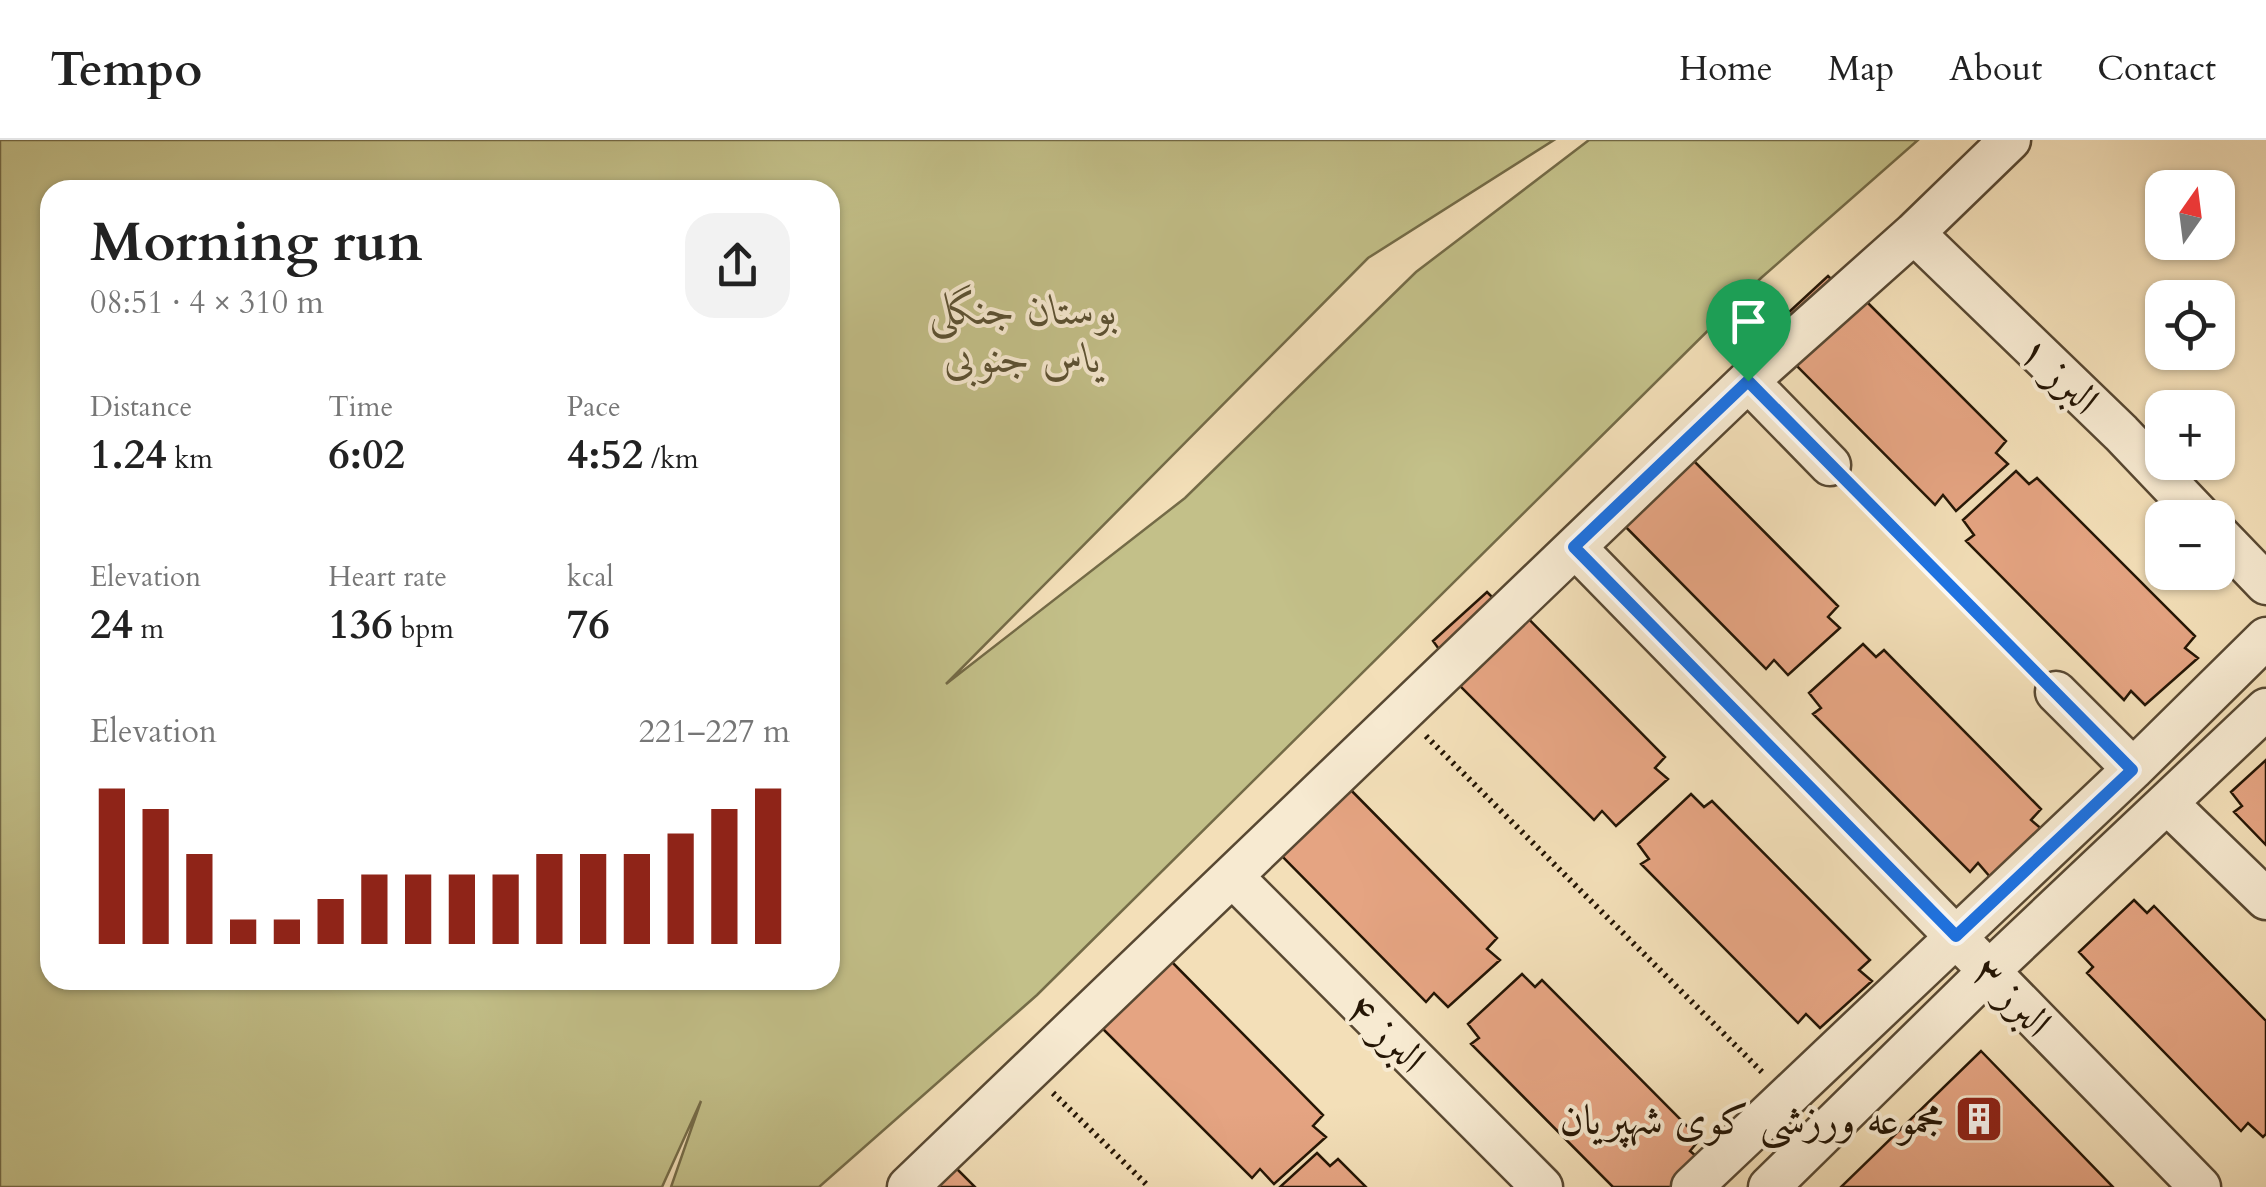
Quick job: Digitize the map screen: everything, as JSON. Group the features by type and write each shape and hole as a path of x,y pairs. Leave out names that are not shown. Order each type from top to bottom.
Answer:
{"street":[{"path":"908,1187 1748,381 1914,233 2010,140"},
{"name":"البرز ۱","path":"1914,233 2185,500"},
{"path":"1748,381 1830,464"},
{"name":"البرز ۳","path":"1574,547 2200,1187"},
{"path":"2235,552 2266,584"},
{"path":"1692,1187 2266,638"},
{"path":"2056,692 2132,770"},
{"path":"1769,1187 2266,708"},
{"path":"2168,804 2266,899"},
{"name":"البرز ۴","path":"1232,876 1542,1187"}],"path":[{"path":"1830,464 2056,692"},
{"path":"1402,712 1786,1096"},
{"path":"1031,1072 1148,1187"}],"green space":[{"name":"بوستان جنگلی یاس جنوبی","path":"0,140 1554,140 1368,258 946,684 1185,498 1416,272 1589,140 1918,140 1761,278 1037,995 819,1187 671,1187 701,1101 662,1187 0,1187"}],"building":[{"path":"1828,276 1841,289 1848,283 2006,441 1996,453 2008,464 1956,511 1943,495 1935,505 1777,346 1785,340 1774,326"},
{"path":"1680,447 1838,606 1828,617 1840,628 1788,675 1774,660 1766,669 1609,510"},
{"path":"2016,471 2029,484 2037,478 2195,636 2185,648 2198,658 2145,705 2131,691 2124,700 1966,541 1974,535 1963,520"},
{"path":"1487,592 1500,605 1508,598 1665,757 1655,768 1668,779 1616,826 1602,811 1594,820 1436,662 1444,656 1433,641"},
{"path":"1863,644 1876,657 1884,650 2041,809 2031,820 2044,831 1991,878 1978,863 1970,872 1813,714 1821,708 1809,693"},
{"path":"2266,760 2266,845 2234,812 2242,806 2231,792"},
{"path":"1340,779 1497,938 1487,949 1500,960 1448,1007 1434,993 1426,1002 1269,843"},
{"path":"1691,794 1704,807 1712,801 1870,960 1859,970 1872,981 1820,1028 1806,1014 1798,1023 1641,864 1649,859 1638,844"},
{"path":"2134,900 2147,913 2154,906 2266,1021 2263,1137 2248,1123 2241,1131 2087,973 2093,967 2079,952"},
{"path":"1166,956 1323,1115 1313,1126 1326,1137 1274,1184 1260,1169 1252,1178 1094,1020"},
{"path":"1522,974 1535,987 1542,980 1700,1139 1690,1151 1702,1161 1674,1187 1613,1187 1471,1044 1479,1038 1468,1024"},
{"name":"مجموعه ورزشی کوی شهپریان","path":"1981,1051 2113,1187 1841,1187"},
{"path":"1317,1153 1330,1166 1338,1159 1366,1187 1280,1187"},
{"path":"951,1163 975,1187 897,1187"}],"place":[{"name":"مجموعه ورزشی کوی شهپریان","path":"1979,1119"}],"route":[{"path":"1748,381 2132,770 1956,936 1574,547 1748,381"}]}
